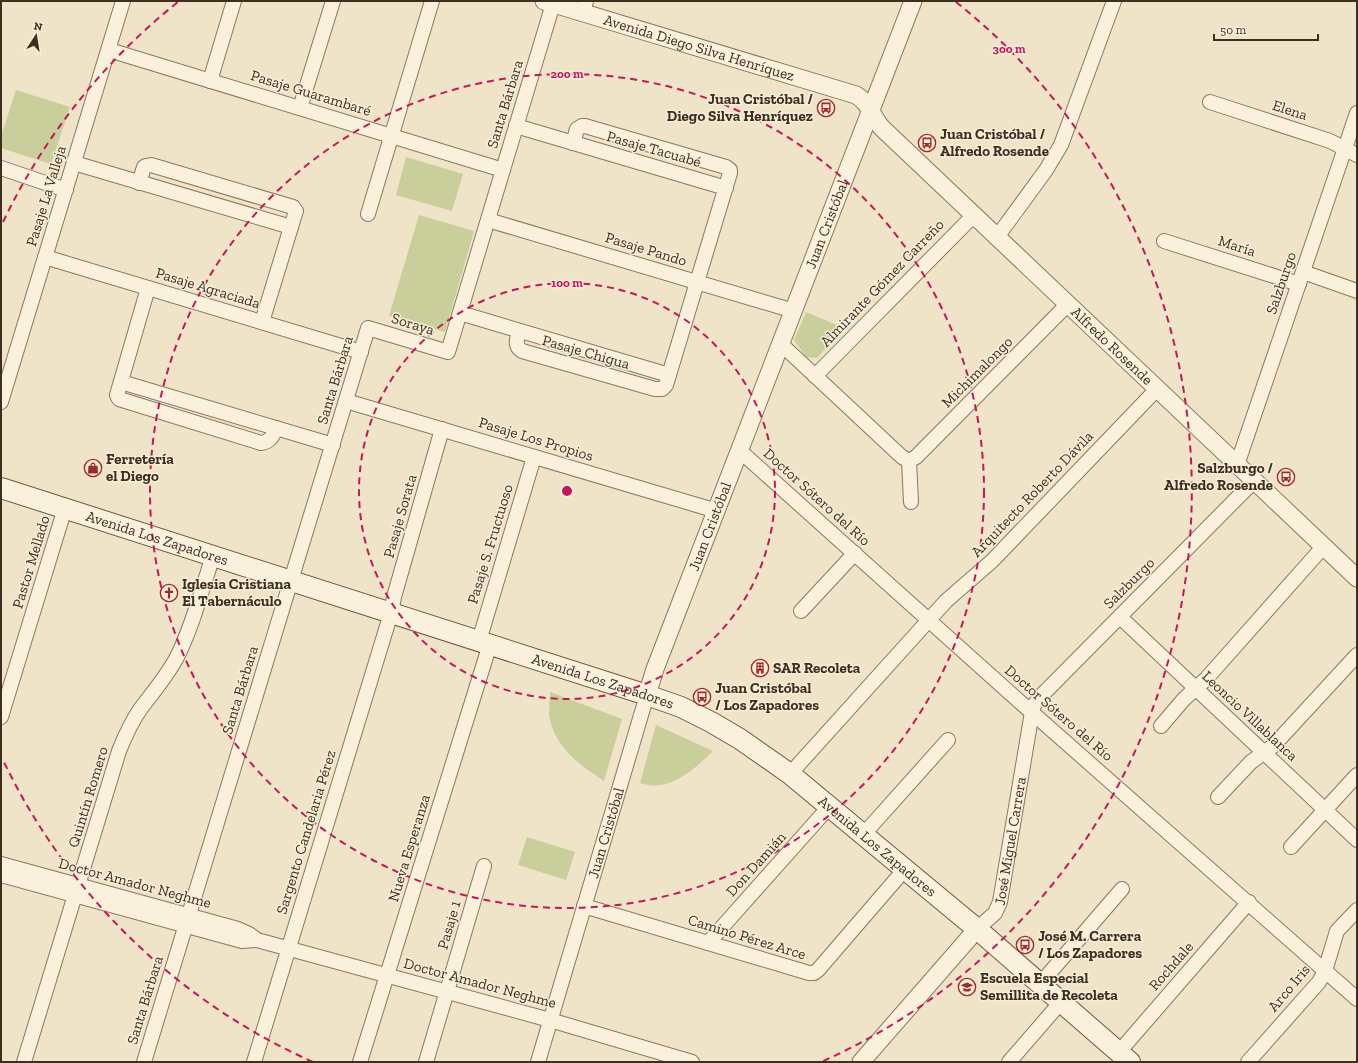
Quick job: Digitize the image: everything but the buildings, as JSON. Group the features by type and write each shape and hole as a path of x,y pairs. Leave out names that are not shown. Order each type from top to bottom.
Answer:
{"main road":[{"name":"Avenida Los Zapadores","path":"1,488 648,695 681,707 711,722 740,739 790,774 977,930 1124,1057"}],"street":[{"name":"Pasaje La Valleja","path":"1,402 123,1"},
{"path":"210,81 234,1"},
{"path":"300,108 333,1"},
{"path":"368,214 432,1"},
{"name":"Juan Cristóbal","path":"538,1062 655,669 913,1"},
{"path":"997,236 1046,170 1061,145 1114,1"},
{"name":"Avenida Diego Silva Henríquez","path":"548,2 585,7 856,95 865,101 871,111"},
{"name":"Santa Bárbara","path":"448,352 516,126 548,2"},
{"name":"Pasaje Guarambaré","path":"108,50 503,170"},
{"name":"Elena","path":"1210,102 1330,141 1351,152"},
{"name":"Alfredo Rosende","path":"871,111 876,121 882,128 1357,578"},
{"name":"Salzburgo","path":"1237,465 1301,278 1351,152 1357,113"},
{"name":"Pasaje Tacuabé","path":"516,126 573,143 726,188 730,173 730,170 726,167 585,126 577,129 573,143"},
{"path":"74,163 291,227"},
{"path":"139,182 144,167 151,165 293,207 296,211 262,322"},
{"path":"1,168 66,190"},
{"path":"669,376 726,188"},
{"name":"Almirante Gómez Carreño","path":"815,376 974,215"},
{"name":"Pasaje Pando","path":"488,220 794,311"},
{"name":"María","path":"1164,241 1301,278 1357,290"},
{"name":"Pasaje Agraciada","path":"45,257 361,352"},
{"path":"148,288 117,395 119,399 257,442 268,441 274,434 276,428 333,446"},
{"name":"Michimalongo","path":"909,461 916,457 1068,304"},
{"name":"Pasaje Chigua","path":"460,313 669,376 666,385 662,389 655,389 522,351 517,344 519,331"},
{"name":"Santa Bárbara","path":"144,1062 368,328"},
{"name":"Soraya","path":"368,328 448,352"},
{"path":"781,344 904,459 909,461 912,502"},
{"name":"Arquitecto Roberto Dávila","path":"790,774 949,598 992,561 1157,389"},
{"name":"Pasaje Los Propios","path":"346,401 717,511"},
{"name":"Pasaje Sorata","path":"391,613 394,597 442,429"},
{"name":"Doctor Sótero del Río","path":"740,451 1032,712 1249,902 1357,999"},
{"name":"Pasaje S. Fructuoso","path":"484,643 534,457"},
{"name":"Salzburgo","path":"1032,712 1038,700 1254,480"},
{"name":"Pastor Mellado","path":"1,717 65,508"},
{"path":"1160,726 1206,679 1324,546"},
{"path":"801,611 855,554"},
{"name":"Quintín Romero","path":"24,1062 119,751 125,735 141,708 160,685 177,657 213,556"},
{"name":"Sargento Candelaria Pérez","path":"254,1062 391,613"},
{"name":"Leoncio Villablanca","path":"1120,617 1357,840"},
{"name":"Nueva Esperanza","path":"360,1062 387,976 484,643"},
{"path":"1218,797 1251,762 1273,746 1357,655"},
{"name":"José Miguel Carrera","path":"861,1062 977,930 995,913 1000,902 1032,712"},
{"path":"863,834 948,740"},
{"path":"1291,847 1357,775"},
{"name":"Don Damián","path":"708,943 829,807"},
{"name":"Doctor Amador Neghme","path":"1,864 77,890 188,920 238,929 258,940 288,949 550,1020 692,1062"},
{"name":"Pasaje 1","path":"426,1062 484,866"},
{"name":"Camino Pérez Arce","path":"584,906 809,973 814,973 905,869"},
{"name":"Doctor Amador Neghme","path":"1,875 77,890"},
{"path":"1040,984 1122,890"},
{"name":"Rochdale","path":"1124,1057 1249,902"},
{"name":"Arco Iris","path":"1248,1062 1319,982 1325,971 1338,931 1357,910"},
{"path":"1009,1062 1061,1002"}],"green space":[{"path":"16,90 70,107 51,164 1,148 1,136"},
{"path":"406,157 463,174 452,211 396,195"},
{"path":"419,215 474,231 445,332 389,316"},
{"path":"806,312 844,328 817,358 806,357 794,340"},
{"path":"550,692 622,719 604,781 578,762 564,748 558,739 553,730 549,717"},
{"path":"656,725 713,751 689,772 671,782 661,785 640,783"},
{"path":"527,837 575,852 566,880 518,865"}],"place":[{"name":"Juan Cristóbal / Diego Silva Henríquez","path":"826,108"},
{"name":"Juan Cristóbal / Alfredo Rosende","path":"927,143"},
{"name":"Ferretería el Diego","path":"93,468"},
{"name":"Salzburgo / Alfredo Rosende","path":"1286,477"},
{"name":"Iglesia Cristiana El Tabernáculo","path":"169,593"},
{"name":"SAR Recoleta","path":"760,668"},
{"name":"Juan Cristóbal / Los Zapadores","path":"702,697"},
{"name":"José M. Carrera / Los Zapadores","path":"1025,945"},
{"name":"Escuela Especial Semillita de Recoleta","path":"967,987"}]}
